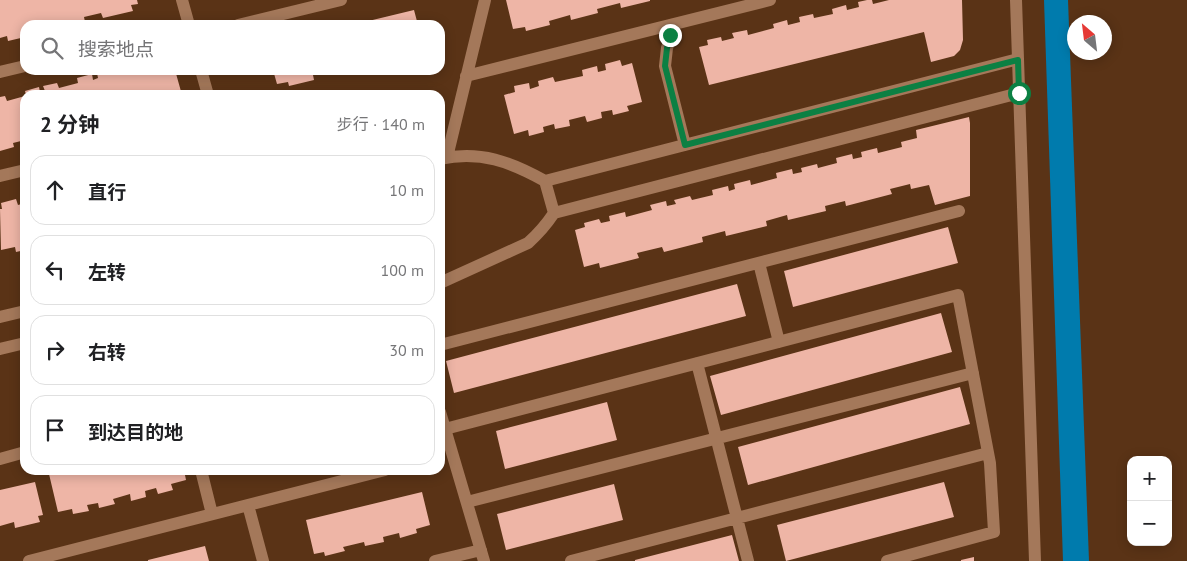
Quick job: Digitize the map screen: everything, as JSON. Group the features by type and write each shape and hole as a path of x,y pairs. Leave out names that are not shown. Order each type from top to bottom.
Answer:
{"street":[{"path":"182,0 188,20"},
{"path":"259,20 341,0"},
{"path":"445,151 485,0"},
{"path":"466,76 770,0"},
{"path":"1016,0 1035,561"},
{"path":"675,24 667,48 665,66 685,145"},
{"path":"445,158 485,157 504,161 518,166 545,181 1018,60"},
{"path":"0,72 20,67"},
{"path":"202,75 207,90"},
{"path":"445,281 528,243 547,224 554,213 1019,93"},
{"path":"0,176 20,171"},
{"path":"545,181 554,213"},
{"path":"445,344 959,211"},
{"path":"759,263 778,342"},
{"path":"435,561 482,555 467,502 446,454 445,429 958,295 990,463 994,532 887,561"},
{"path":"0,317 20,312"},
{"path":"0,350 20,344"},
{"path":"697,363 748,561"},
{"path":"467,502 973,373"},
{"path":"0,459 20,453"},
{"path":"571,561 988,453"},
{"path":"202,475 212,514"},
{"path":"29,561 365,475"},
{"path":"248,505 263,561"}],"water":[{"path":"1044,0 1068,0 1067,60 1070,60 1089,561 1063,561"}],"building":[{"path":"0,0 137,0 138,4 131,5 133,11 103,18 101,13 84,17 85,20 20,20 20,38 8,41 7,36 0,38"},
{"path":"506,0 650,1 621,8 620,3 597,9 598,13 571,20 570,15 549,21 550,25 526,31 525,27 513,29"},
{"path":"872,0 873,4 889,0 962,0 963,40 960,50 954,56 931,62 924,32 709,85 699,47 708,45 707,40 721,37 722,41 734,38 732,33 747,30 748,35 774,28 773,24 787,20 788,25 800,22 799,17 813,14 814,18 833,14 832,9 846,5 847,10 859,7 858,2"},
{"path":"414,10 417,20 373,20"},
{"path":"620,60 622,66 632,63 642,102 627,106 629,111 613,115 612,110 601,112 602,118 587,122 585,116 569,120 570,126 555,129 554,124 543,127 544,132 529,136 528,130 514,134 504,95 515,92 514,86 529,83 530,89 539,86 538,81 553,77 555,82 583,76 582,70 597,66 598,72 606,70 605,64"},
{"path":"88,75 92,75 93,80 98,78 97,75 176,75 181,90 45,90 43,86 57,83 59,88 78,83 77,78"},
{"path":"274,75 313,75 314,80 289,86 288,82 277,84"},
{"path":"39,87 40,90 28,90"},
{"path":"5,96 7,101 20,97 20,141 13,143 14,147 0,151 0,97"},
{"path":"969,117 970,196 935,205 929,185 911,189 910,184 890,189 892,194 846,206 845,201 825,206 826,211 788,220 787,215 766,221 767,226 726,236 725,231 702,237 703,242 664,252 662,247 637,253 639,258 600,268 599,263 584,267 575,230 585,227 584,223 599,219 601,223 610,221 609,216 625,212 626,217 652,210 650,205 666,201 667,206 676,204 674,200 690,196 692,200 713,195 712,190 728,186 729,191 735,189 734,184 750,180 751,185 777,178 776,173 792,169 793,174 802,172 801,168 817,164 818,168 837,163 836,158 852,154 853,159 862,157 861,152 877,148 878,153 902,147 901,142 917,138 916,130"},
{"path":"16,199 18,205 20,204 20,251 16,252 15,247 1,250 1,203"},
{"path":"948,227 958,263 793,307 784,271"},
{"path":"737,284 746,316 454,393 446,361"},
{"path":"941,313 952,352 721,415 710,376"},
{"path":"960,387 970,424 748,485 738,447"},
{"path":"607,402 617,440 505,469 496,431"},
{"path":"49,475 185,475 186,480 171,484 173,490 158,494 156,488 145,491 146,497 131,501 130,494 113,499 115,504 99,508 98,503 87,505 89,511 73,514 72,509 58,512"},
{"path":"35,482 43,515 38,516 40,522 15,528 14,522 0,526 0,490"},
{"path":"944,482 954,517 786,561 777,525"},
{"path":"614,484 623,520 506,550 497,514"},
{"path":"422,492 430,525 416,529 417,533 400,538 399,533 383,537 384,542 365,546 364,542 343,547 345,551 325,556 324,552 314,554 306,520"},
{"path":"732,535 739,561 635,561 635,560"},
{"path":"205,546 209,561 148,561 148,560"},
{"path":"974,557 974,561 961,561 961,560"}],"route":[{"path":"670,35 665,66 685,145 1018,60 1019,93"}]}
